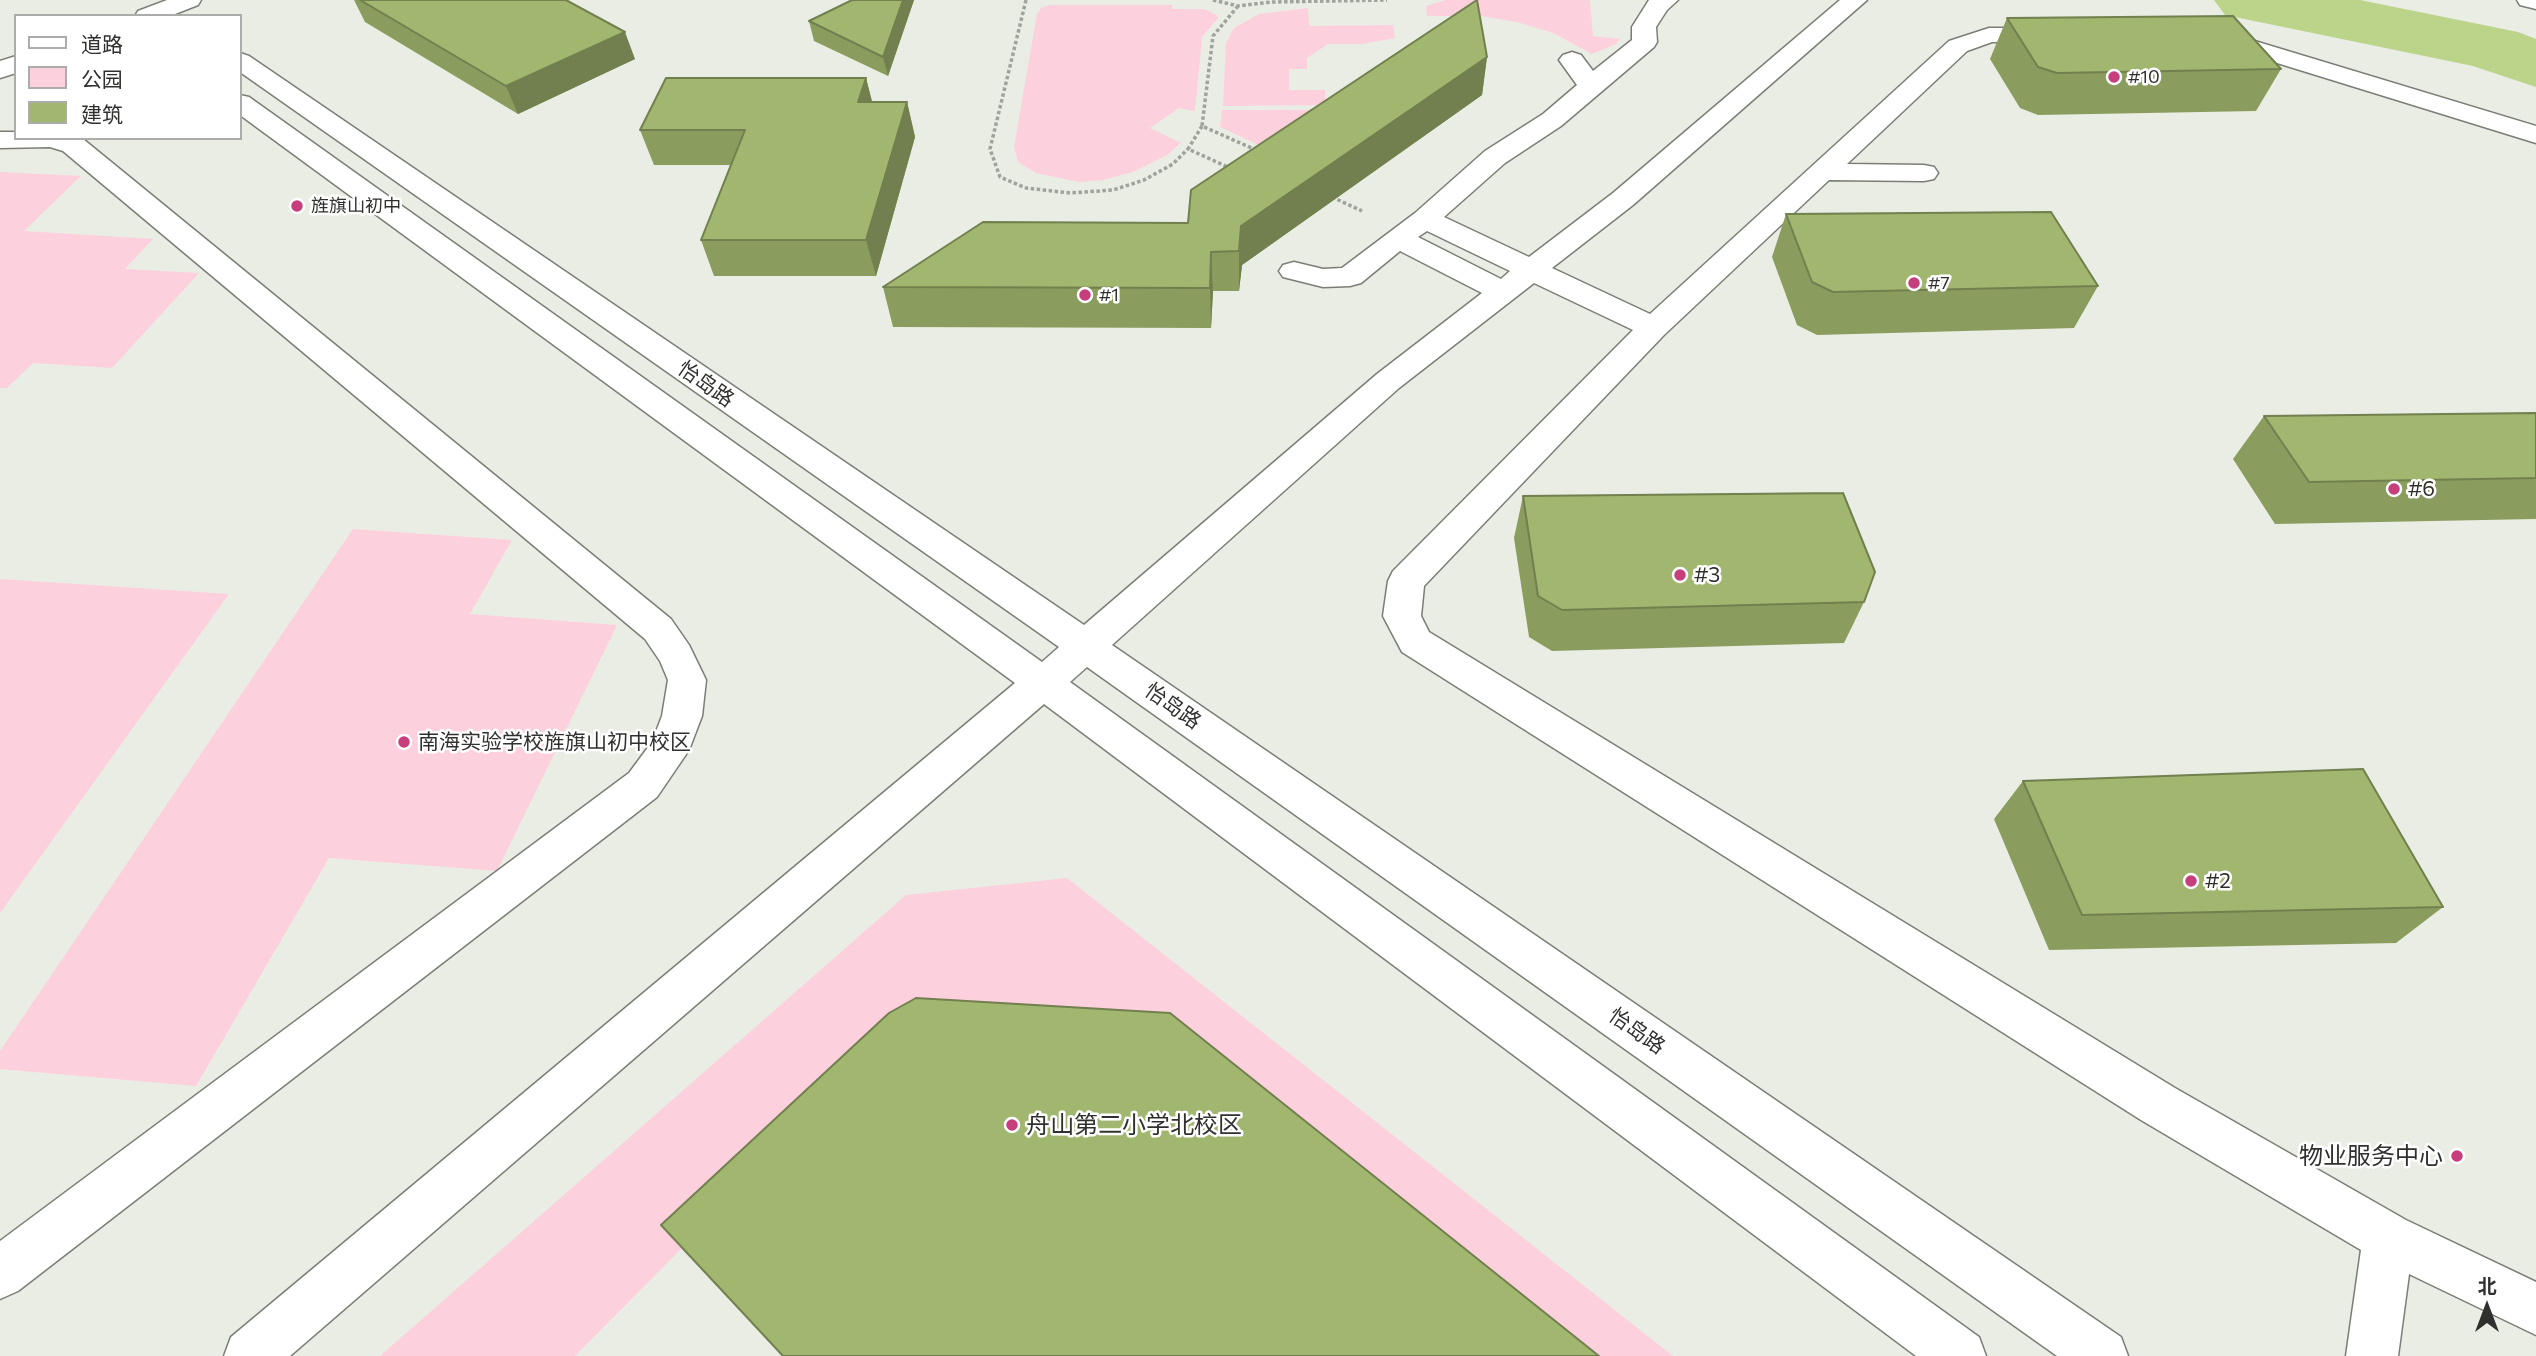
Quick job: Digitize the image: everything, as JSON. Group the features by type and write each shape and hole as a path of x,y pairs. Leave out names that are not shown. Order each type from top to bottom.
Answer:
{"street":[{"path":"162,14 189,0"},
{"path":"1294,271 1323,278 1350,277 1495,158 1552,120 1645,42 1644,27 1658,5 1666,0"},
{"path":"250,1356 1086,646 1388,381 1623,199 1855,0"},
{"path":"2529,0 2536,2"},
{"path":"2185,31 2224,37 2536,135"},
{"path":"2071,34 1989,35 1958,46 1653,328 1406,582 1402,616 1415,642 2158,1104 2388,1238 2536,1309"},
{"path":"1572,60 1591,86"},
{"name":"怡岛路","path":"242,62 1086,646 2102,1356"},
{"path":"242,104 1043,682 1960,1356"},
{"path":"0,1273 643,785 669,750 681,716 687,680 676,655 658,629 73,145 54,140"},
{"path":"1822,172 1924,173"},
{"path":"1411,229 1516,280 1653,328"},
{"path":"2372,1356 2388,1238"}],"path":[{"path":"1026,0 990,149 1000,177 1026,188 1070,193 1113,190 1144,180 1173,164 1188,149 1202,126 1213,36 1238,6"},
{"path":"1213,0 1238,6 1271,2 1387,0"},
{"path":"1202,126 1264,153"},
{"path":"1188,149 1234,169"},
{"path":"1320,192 1411,229"}],"green space":[{"path":"1446,0 1590,0 1593,36 1620,39 1616,44 1592,54 1553,33 1517,22 1481,16 1427,16 1426,6"},
{"path":"1050,5 1172,5 1172,9 1204,9 1217,15 1218,18 1202,37 1195,111 1179,108 1150,128 1181,143 1167,155 1133,172 1103,180 1079,182 1036,173 1018,162 1014,147 1037,14 1041,8"},
{"path":"1308,8 1309,26 1393,25 1395,38 1362,44 1328,44 1307,58 1307,69 1289,69 1289,90 1325,90 1325,105 1223,106 1226,43 1234,28 1259,14"},
{"path":"1222,110 1344,110 1293,161 1220,127"},
{"path":"0,172 81,176 24,231 153,239 125,269 199,273 112,368 33,363 7,388 0,388"},
{"path":"353,529 512,540 470,614 617,625 497,871 329,858 196,1086 0,1069 0,1051"},
{"path":"0,579 229,594 0,913"},
{"name":"舟山第二小学北校区","path":"1067,878 1673,1356 1565,1356 684,1246 575,1356 380,1356 906,895"}],"building":[{"path":"360,0 566,0 625,32 506,86"},
{"path":"852,0 903,0 883,57 809,21"},
{"path":"1477,0 1487,57 1241,226 1239,251 1211,252 1210,288 883,287 983,222 1188,223 1191,190"},
{"path":"2233,16 2281,69 2057,73 2038,67 2007,18"},
{"path":"666,78 866,78 858,102 907,102 866,240 701,240 745,130 640,130"},
{"path":"2051,212 2098,286 1833,292 1812,282 1786,214"},
{"path":"2536,413 2536,478 2309,482 2264,416"},
{"path":"1843,493 1875,572 1864,602 1562,610 1538,596 1523,496"},
{"path":"2363,769 2443,907 2082,915 2023,781"},
{"name":"舟山第二小学北校区","path":"916,998 1170,1013 1599,1356 783,1356 661,1225 889,1013"}],"waterway":[{"path":"2250,0 2492,48 2536,64"}],"place":[{"name":"#10","path":"2114,77"},
{"name":"旌旗山初中","path":"297,206"},
{"name":"#7","path":"1914,283"},
{"name":"#1","path":"1085,295"},
{"name":"#6","path":"2394,489"},
{"name":"#3","path":"1680,575"},
{"name":"南海实验学校旌旗山初中校区","path":"404,742"},
{"name":"#2","path":"2191,881"},
{"name":"舟山第二小学北校区","path":"1012,1125"},
{"name":"物业服务中心","path":"2457,1156"}]}
